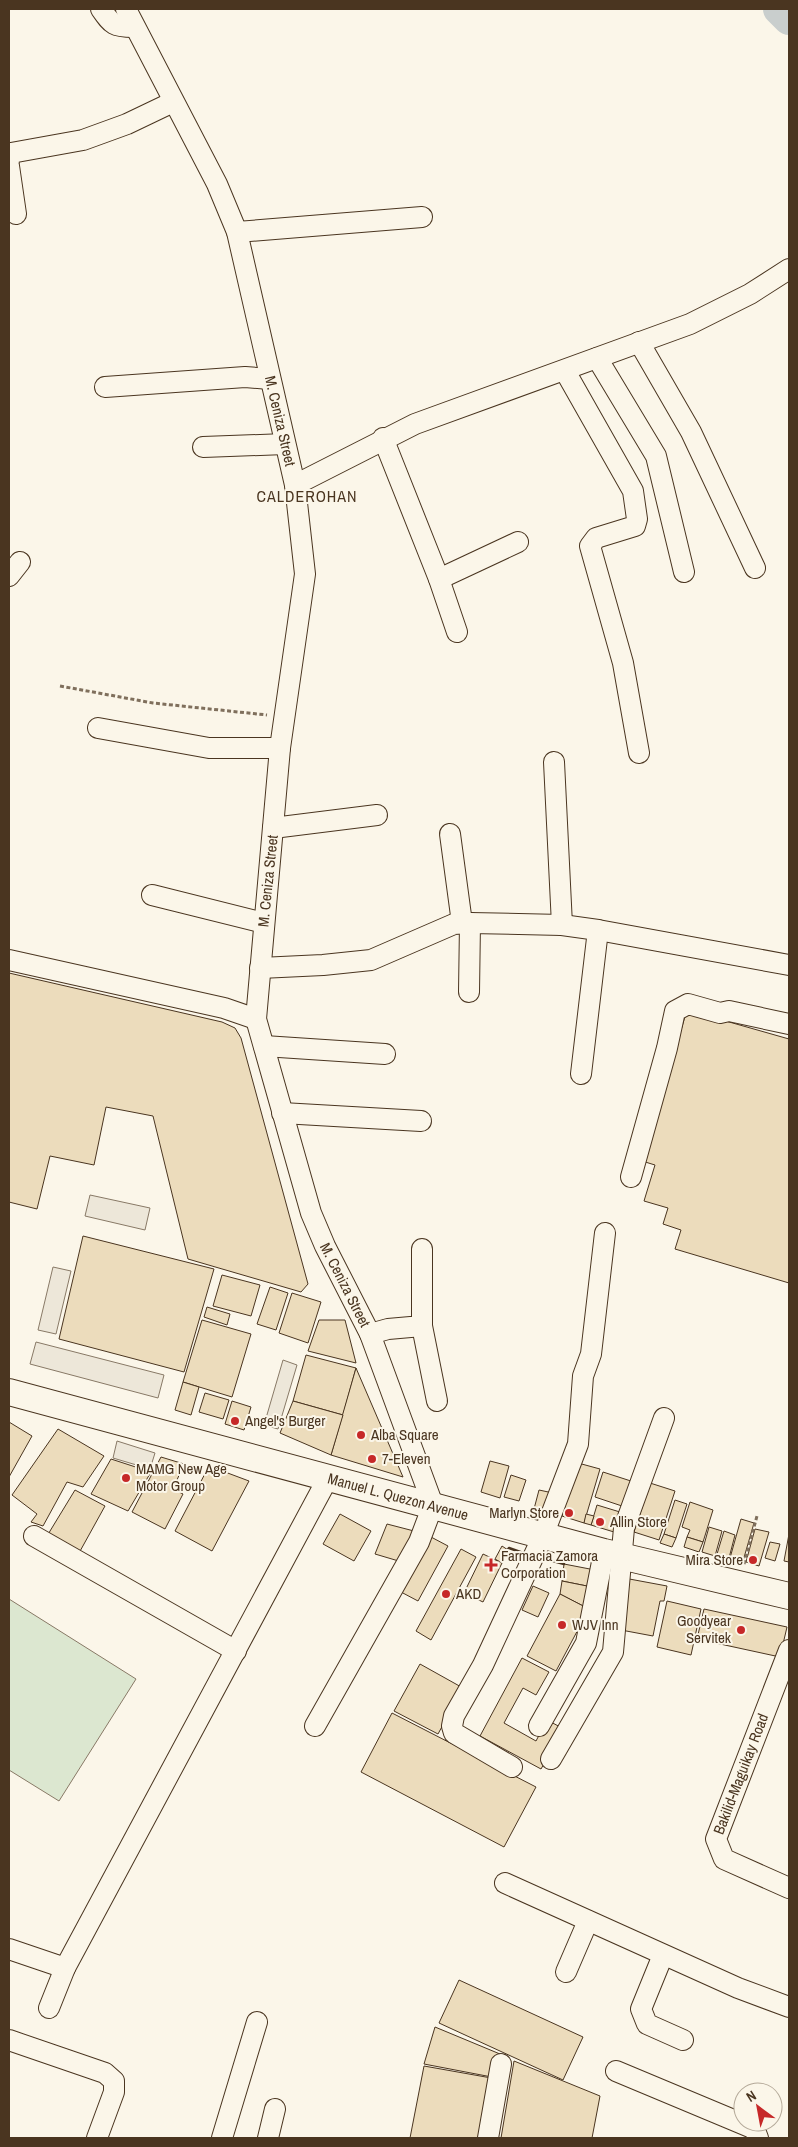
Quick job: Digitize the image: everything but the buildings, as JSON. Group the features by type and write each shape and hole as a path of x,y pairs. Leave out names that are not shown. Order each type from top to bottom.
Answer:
{"main road":[{"name":"Manuel L. Quezon Avenue","path":"9,1392 543,1536 789,1596"}],"street":[{"path":"101,9 117,27 130,18"},
{"name":"M. Ceniza Street","path":"130,18 216,184 237,232 295,485 305,574 280,748 256,1019 311,1213 325,1246 370,1334 433,1505"},
{"path":"9,160 12,153 83,140 127,124 173,102"},
{"path":"9,166 16,214"},
{"path":"237,232 422,217"},
{"path":"295,485 383,438 415,424 690,324 750,294 789,269"},
{"path":"639,342 691,432 754,568"},
{"path":"597,358 656,456 684,572"},
{"path":"565,371 633,491 637,518 635,526 596,538 590,546 623,663 640,753"},
{"path":"105,387 245,377 270,379"},
{"path":"383,438 439,579 457,632"},
{"path":"203,447 285,444"},
{"path":"439,579 518,542"},
{"path":"98,728 209,748 280,748"},
{"path":"554,762 562,925"},
{"path":"273,828 377,815"},
{"path":"450,834 466,923 469,992"},
{"path":"152,895 264,923"},
{"path":"260,968 323,965 371,960 454,924 466,923 562,925 789,965"},
{"path":"581,1074 598,930"},
{"path":"9,960 224,1008 256,1019"},
{"path":"631,1177 667,1048 674,1011 688,1004 720,1013 730,1011 789,1024"},
{"path":"264,1046 385,1054"},
{"path":"282,1113 421,1121"},
{"path":"512,1767 454,1733 452,1726 454,1716 483,1665 543,1536 578,1444 583,1376 591,1354 605,1233"},
{"path":"422,1249 422,1326 437,1401"},
{"path":"370,1334 388,1329 422,1326"},
{"path":"539,1726 586,1642 612,1554 624,1528 664,1418"},
{"path":"49,2008 65,1968 328,1478"},
{"path":"315,1726 419,1542 433,1505"},
{"path":"34,1536 236,1651"},
{"path":"551,1759 613,1652 612,1554"},
{"name":"Bakilid-Maguikay Road","path":"789,1650 716,1839 724,1859 789,1888"},
{"path":"505,1883 738,1988 789,2007"},
{"path":"566,1972 588,1921"},
{"path":"9,1948 65,1968"},
{"path":"663,1955 641,2009 647,2024 683,2040"},
{"path":"222,2138 257,2022"},
{"path":"9,2040 105,2073 114,2082 114,2092 97,2138"},
{"path":"488,2138 501,2064"},
{"path":"616,2071 750,2127 755,2130 758,2138"},
{"path":"268,2138 275,2110"}],"path":[{"path":"60,686 153,703 285,717"},
{"path":"738,1584 758,1516"}],"green space":[{"path":"9,1599 136,1679 59,1801 9,1770"}],"shaded area":[{"path":"90,1195 150,1208 145,1230 85,1216"},
{"path":"53,1267 71,1271 56,1334 38,1330"},
{"path":"36,1342 164,1375 158,1398 30,1364"},
{"path":"283,1360 297,1365 278,1429 264,1425"},
{"path":"117,1441 155,1453 150,1469 113,1458"}],"waterway":[{"path":"779,9 789,19"}],"wall":[{"path":"507,1551 509,1548 526,1554"},
{"path":"538,1557 564,1564"}],"place":[{"name":"Angel's Burger","path":"235,1421"},
{"name":"Alba Square","path":"361,1435"},
{"name":"7-Eleven","path":"372,1459"},
{"name":"MAMG New Age Motor Group","path":"126,1478"},
{"name":"Marlyn Store","path":"569,1513"},
{"name":"Allin Store","path":"600,1522"},
{"name":"Mira Store","path":"753,1560"},
{"name":"Farmacia Zamora Corporation","path":"491,1565"},
{"name":"AKD","path":"446,1594"},
{"name":"WJV Inn","path":"562,1625"},
{"name":"Goodyear Servitek","path":"741,1630"}],"district":[{"name":"CALDEROHAN","path":"307,496"}]}
